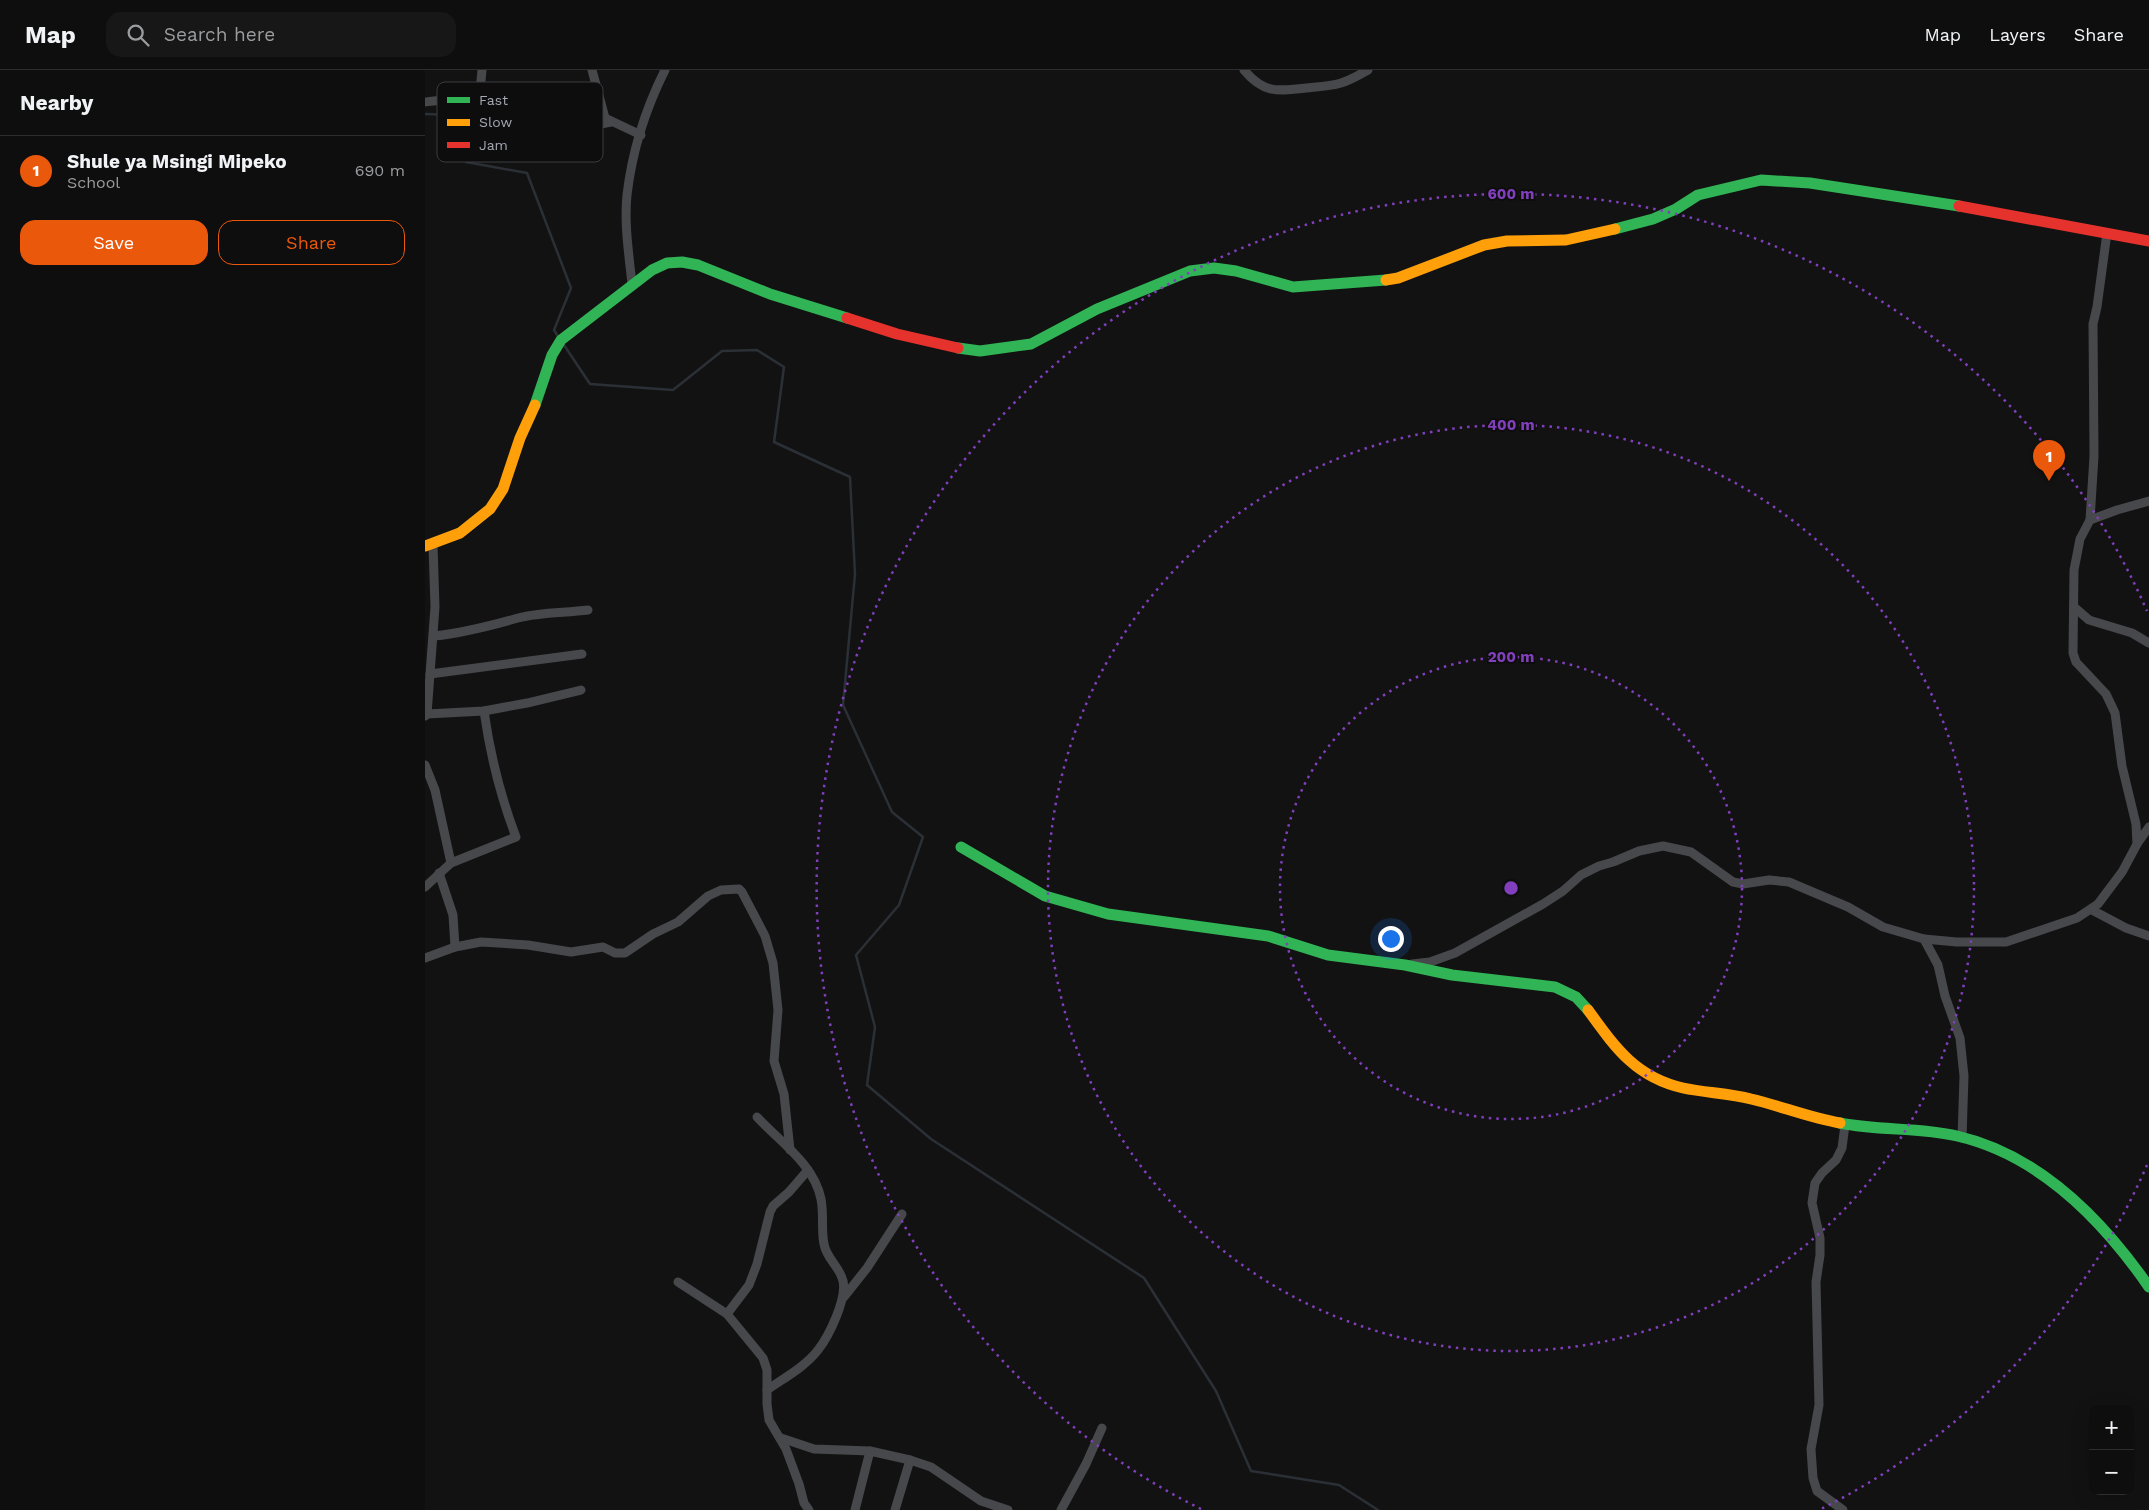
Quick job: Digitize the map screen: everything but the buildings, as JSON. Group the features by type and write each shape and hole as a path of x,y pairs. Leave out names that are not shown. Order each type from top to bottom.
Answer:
{"street":[{"path":"632,284 627,196 651,98 665,70"},
{"path":"1244,70 1268,88 1283,91 1336,86 1368,70"},
{"path":"603,114 611,122 641,135"},
{"path":"603,124 611,122"},
{"path":"581,690 484,711 426,715 428,668 434,636 435,607 429,545 473,525 499,497 520,439 541,392 552,350 572,331 580,327 632,284 652,270 667,263 681,262 698,265 770,294 897,334 980,352 1031,344 1097,309 1190,271 1214,268 1236,271 1293,287 1371,282 1398,278 1484,245 1507,241 1566,240 1653,219 1676,209 1698,195 1761,180 1810,183 1853,189 2149,241"},
{"path":"2107,233 2093,324 2094,456 2090,520 2084,529 2076,551 2073,570 2074,607 2072,642 2076,662 2106,694 2118,721 2123,766 2136,824 2137,844"},
{"path":"2090,520 2149,501"},
{"path":"425,606 435,607"},
{"path":"2074,607 2089,620 2132,633 2149,643"},
{"path":"434,636 459,634 518,618 588,610"},
{"path":"428,668 582,654"},
{"path":"425,887 439,872 451,863 516,836 497,782 489,748 484,711"},
{"path":"425,766 435,790 451,863"},
{"path":"1405,965 1430,962 1448,956 1543,904 1563,891 1581,875 1639,851 1663,846 1691,852 1733,882 1743,884 1778,880 1789,882 1848,907 1883,927 1924,939 1957,942 2007,942 2069,921 2092,910 2122,872 2137,844 2149,827"},
{"path":"961,846 1045,896 1107,914 1153,922 1204,926 1268,936 1329,955 1405,965 1453,975 1535,984 1570,992 1587,1006 1613,1045 1646,1073 1662,1081 1691,1089 1751,1098 1825,1121 1845,1125 1899,1128 1962,1138 2003,1150 2028,1164 2044,1176 2107,1230 2149,1286"},
{"path":"439,872 453,915 455,948"},
{"path":"425,958 481,942 495,942 571,952 603,947 615,953 625,953 653,934 677,922 707,896 721,890 739,889 765,936 773,963 778,1010 774,1060 784,1094 789,1150"},
{"path":"2092,910 2126,928 2149,936"},
{"path":"1924,939 1938,965 1945,996 1960,1038 1964,1076 1962,1138"},
{"path":"757,1117 808,1170 816,1181 821,1199 824,1246 841,1274 844,1297"},
{"path":"1843,1510 1817,1491 1813,1478 1811,1449 1819,1405 1819,1354 1815,1310 1820,1238 1812,1203 1815,1183 1822,1173 1836,1160 1841,1148 1845,1125"},
{"path":"727,1314 749,1285 757,1264 773,1206 789,1192 808,1170"},
{"path":"767,1390 801,1366 817,1350 844,1297 867,1268 902,1214"},
{"path":"678,1282 727,1314 763,1358 767,1370 769,1420 786,1449 804,1503 809,1510"},
{"path":"1061,1510 1086,1464 1102,1428"},
{"path":"781,1438 821,1450 870,1451 909,1460 931,1467 981,1501 1008,1510"},
{"path":"786,1449 799,1444"},
{"path":"855,1510 870,1451"},
{"path":"895,1510 909,1460"}],"waterway":[{"path":"425,114 437,114"},
{"path":"466,162 527,173 571,288 554,330 559,338"},
{"path":"564,345 590,384 673,390 722,351 757,350 784,367 774,442 850,477 855,574 843,705 892,812 923,837 899,905 856,955 875,1027 867,1085 931,1139 1144,1278 1216,1391 1251,1471 1339,1485 1378,1510"}],"traffic: fast":[{"path":"1615,229 1653,219 1676,209 1698,195 1761,180 1810,183 1959,206"},
{"path":"535,405 552,355 561,340 652,270 667,263 682,262 698,265 770,294 847,318"},
{"path":"958,348 980,351 1031,344 1097,309 1190,271 1214,268 1236,271 1293,287 1386,280"},
{"path":"961,847 1045,896 1108,914 1268,936 1328,955 1405,965 1452,975 1555,987 1576,997 1588,1010"},
{"path":"1840,1123 1943,1133 1987,1145 2015,1158 2042,1174 2067,1193 2089,1214 2111,1237 2149,1287"}],"traffic: slow":[{"path":"1386,280 1398,278 1484,245 1507,241 1566,240 1615,229"},
{"path":"425,546 460,533 490,509 503,489 520,438 535,405"},
{"path":"1588,1010 1607,1036 1628,1059 1639,1068 1666,1083 1692,1090 1743,1097 1840,1123"}],"traffic: jam":[{"path":"1959,206 2149,241"},
{"path":"847,318 897,334 958,348"}],"place":[{"name":"Shule ya Msingi Mipeko","path":"2049,481"}]}
